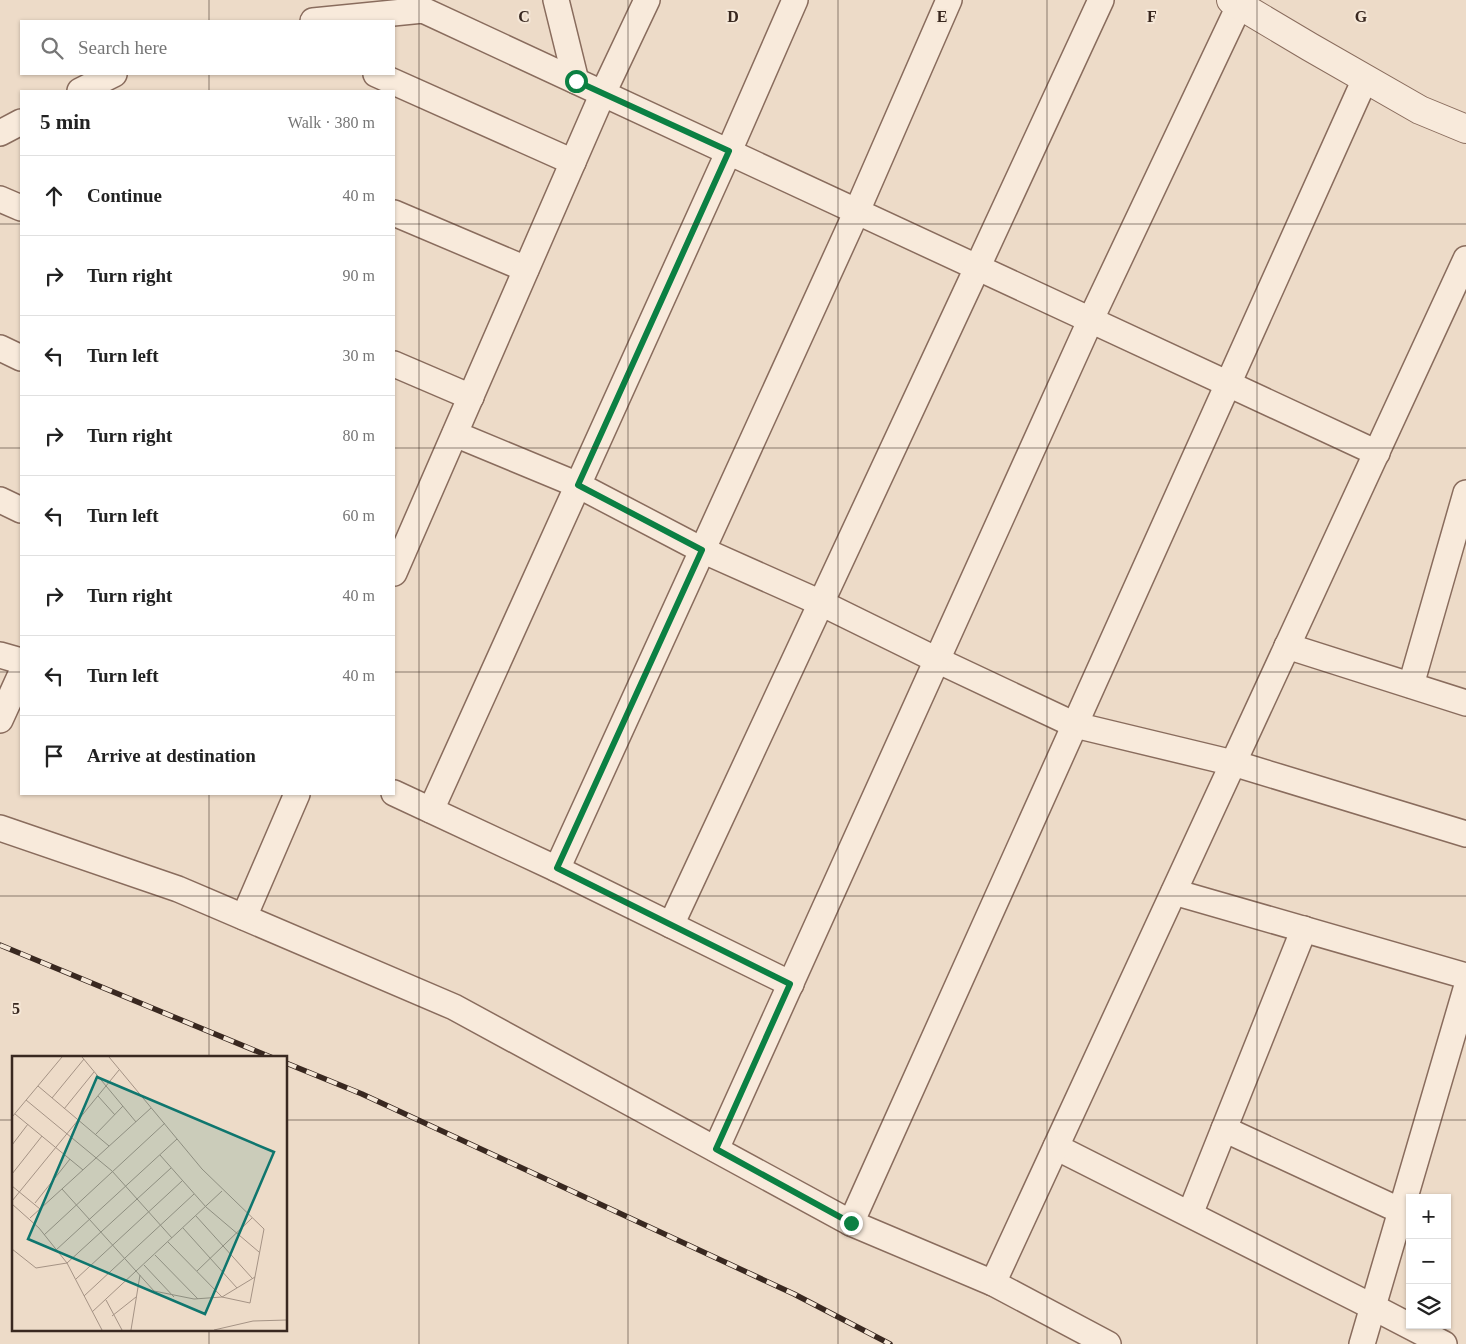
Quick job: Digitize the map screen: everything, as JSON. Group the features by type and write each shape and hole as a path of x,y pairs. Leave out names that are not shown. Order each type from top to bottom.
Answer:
{"street":[{"path":"556,0 576,81"},
{"path":"395,568 402,533 454,434 603,93 647,0"},
{"path":"431,810 796,0"},
{"path":"557,868 857,211 949,0"},
{"path":"671,926 1101,0"},
{"path":"716,1149 1235,2 1420,110 1466,128"},
{"path":"323,20 423,10 1376,452"},
{"path":"93,89 113,75"},
{"path":"378,75 573,162"},
{"path":"851,1223 1365,79"},
{"path":"0,133 20,123"},
{"path":"0,199 20,208"},
{"path":"395,213 526,269"},
{"path":"993,1283 1466,259"},
{"path":"0,348 20,358"},
{"path":"395,364 471,397"},
{"path":"454,434 578,485 702,550 821,603 936,660 1075,725 1233,763 1466,834"},
{"path":"1411,685 1466,493"},
{"path":"0,500 20,510"},
{"path":"1287,646 1466,703"},
{"path":"0,655 20,661"},
{"path":"0,720 20,676"},
{"path":"395,793 557,868 790,984"},
{"path":"244,917 297,795"},
{"path":"0,828 178,889 454,1007 851,1223 993,1283 1108,1344"},
{"path":"1174,892 1466,976"},
{"path":"1190,1214 1304,930"},
{"path":"1362,1344 1466,989"},
{"path":"1224,1129 1401,1211"},
{"path":"1056,1147 1373,1306 1444,1344"}],"railway":[{"path":"0,945 268,1056"},
{"path":"288,1064 362,1094 794,1294 890,1344"}],"route":[{"path":"576,81 729,151 578,485 702,550 557,868 790,984 716,1149 851,1223"}]}
